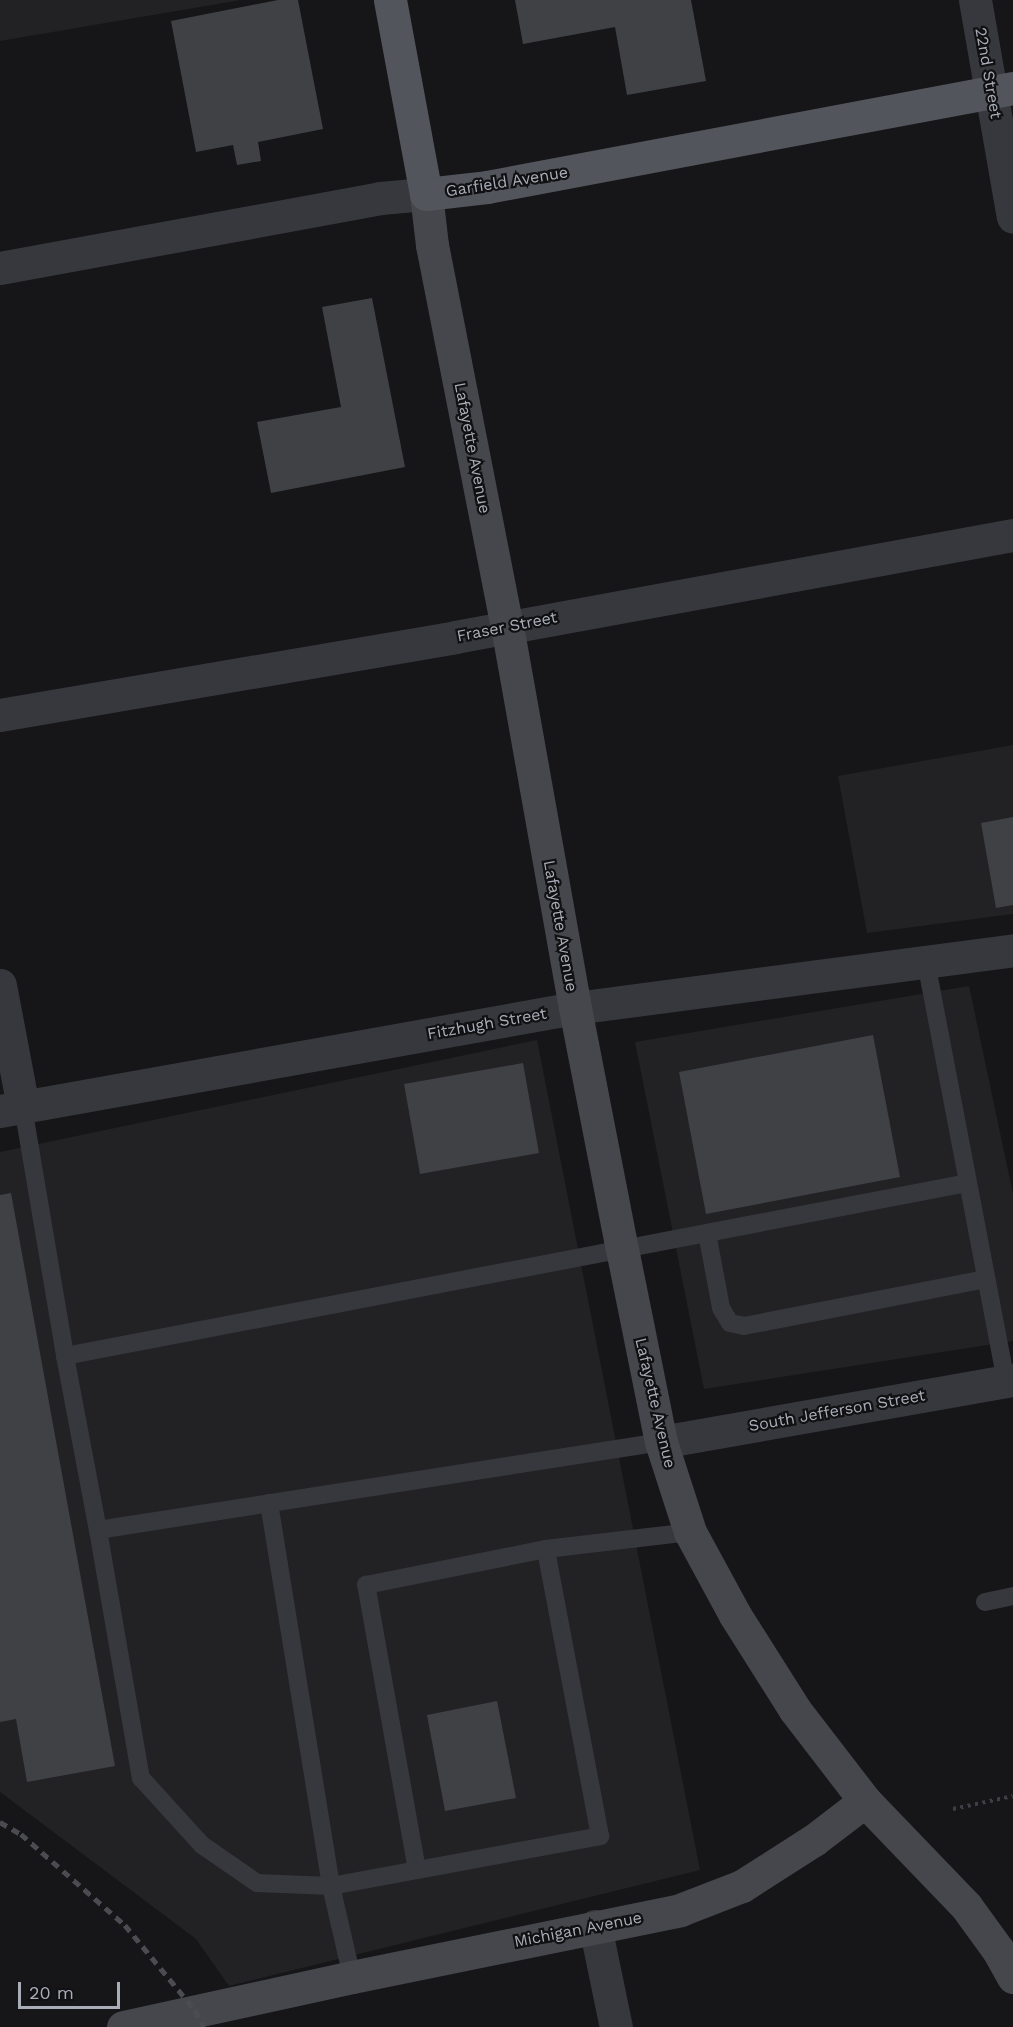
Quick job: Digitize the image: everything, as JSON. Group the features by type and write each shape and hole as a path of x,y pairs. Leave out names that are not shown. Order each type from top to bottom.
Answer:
{"main road":[{"name":"Lafayette Avenue","path":"390,0 426,194 432,245 507,626 575,1008 661,1442 690,1532 735,1616 795,1710 865,1801"},
{"name":"Garfield Avenue","path":"426,194 487,187 1002,90"},
{"path":"865,1801 966,1906 998,1950 1013,1977"},
{"name":"Michigan Avenue","path":"123,2027 182,2021 352,1977 680,1910 742,1886 814,1840 865,1801"}],"street":[{"name":"22nd Street","path":"975,0 1002,90 1013,217"},
{"name":"Garfield Avenue","path":"0,268 380,198 426,194"},
{"name":"Fraser Street","path":"0,715 1013,535"},
{"name":"Fitzhugh Street","path":"11,1109 575,1008 1013,950"},
{"path":"0,985 11,1109"},
{"name":"South Jefferson Street","path":"661,1442 1009,1381"},
{"path":"595,1926 616,2027"}],"lane":[{"path":"926,962 986,1279 1009,1381"},
{"path":"11,1109 64,1356 98,1530 141,1778 202,1845 257,1883 331,1886 600,1836 546,1549"},
{"path":"64,1356 968,1183"},
{"path":"707,1233 721,1308 730,1323 744,1326 986,1279"},
{"path":"98,1530 661,1442"},
{"path":"269,1503 331,1886 352,1977"},
{"path":"417,1870 366,1585 546,1549 690,1532"},
{"path":"985,1602 1013,1596"}],"path":[{"path":"953,1809 1013,1796"}],"shaded area":[{"path":"0,0 241,0 0,41"},
{"path":"1013,745 1013,914 867,933 838,776"},
{"path":"969,986 1013,1194 1013,1341 704,1389 635,1042"},
{"path":"537,1040 700,1870 229,1986 196,1939 0,1792 0,1152"}],"building":[{"path":"278,0 298,0 323,129 258,142 261,161 237,165 233,145 196,152 171,21"},
{"path":"515,0 691,0 706,81 627,95 615,27 523,44"},
{"path":"372,298 405,467 271,493 257,422 341,407 322,307"},
{"path":"1013,817 1013,905 996,908 981,823"},
{"path":"873,1035 900,1177 706,1214 679,1072"},
{"path":"523,1063 539,1153 420,1174 404,1084"},
{"path":"11,1193 115,1766 27,1782 16,1719 0,1722 0,1195"},
{"path":"497,1701 516,1798 445,1811 427,1715"}],"railway":[{"path":"0,1822 21,1834 125,1925 195,2010 204,2027"}]}
